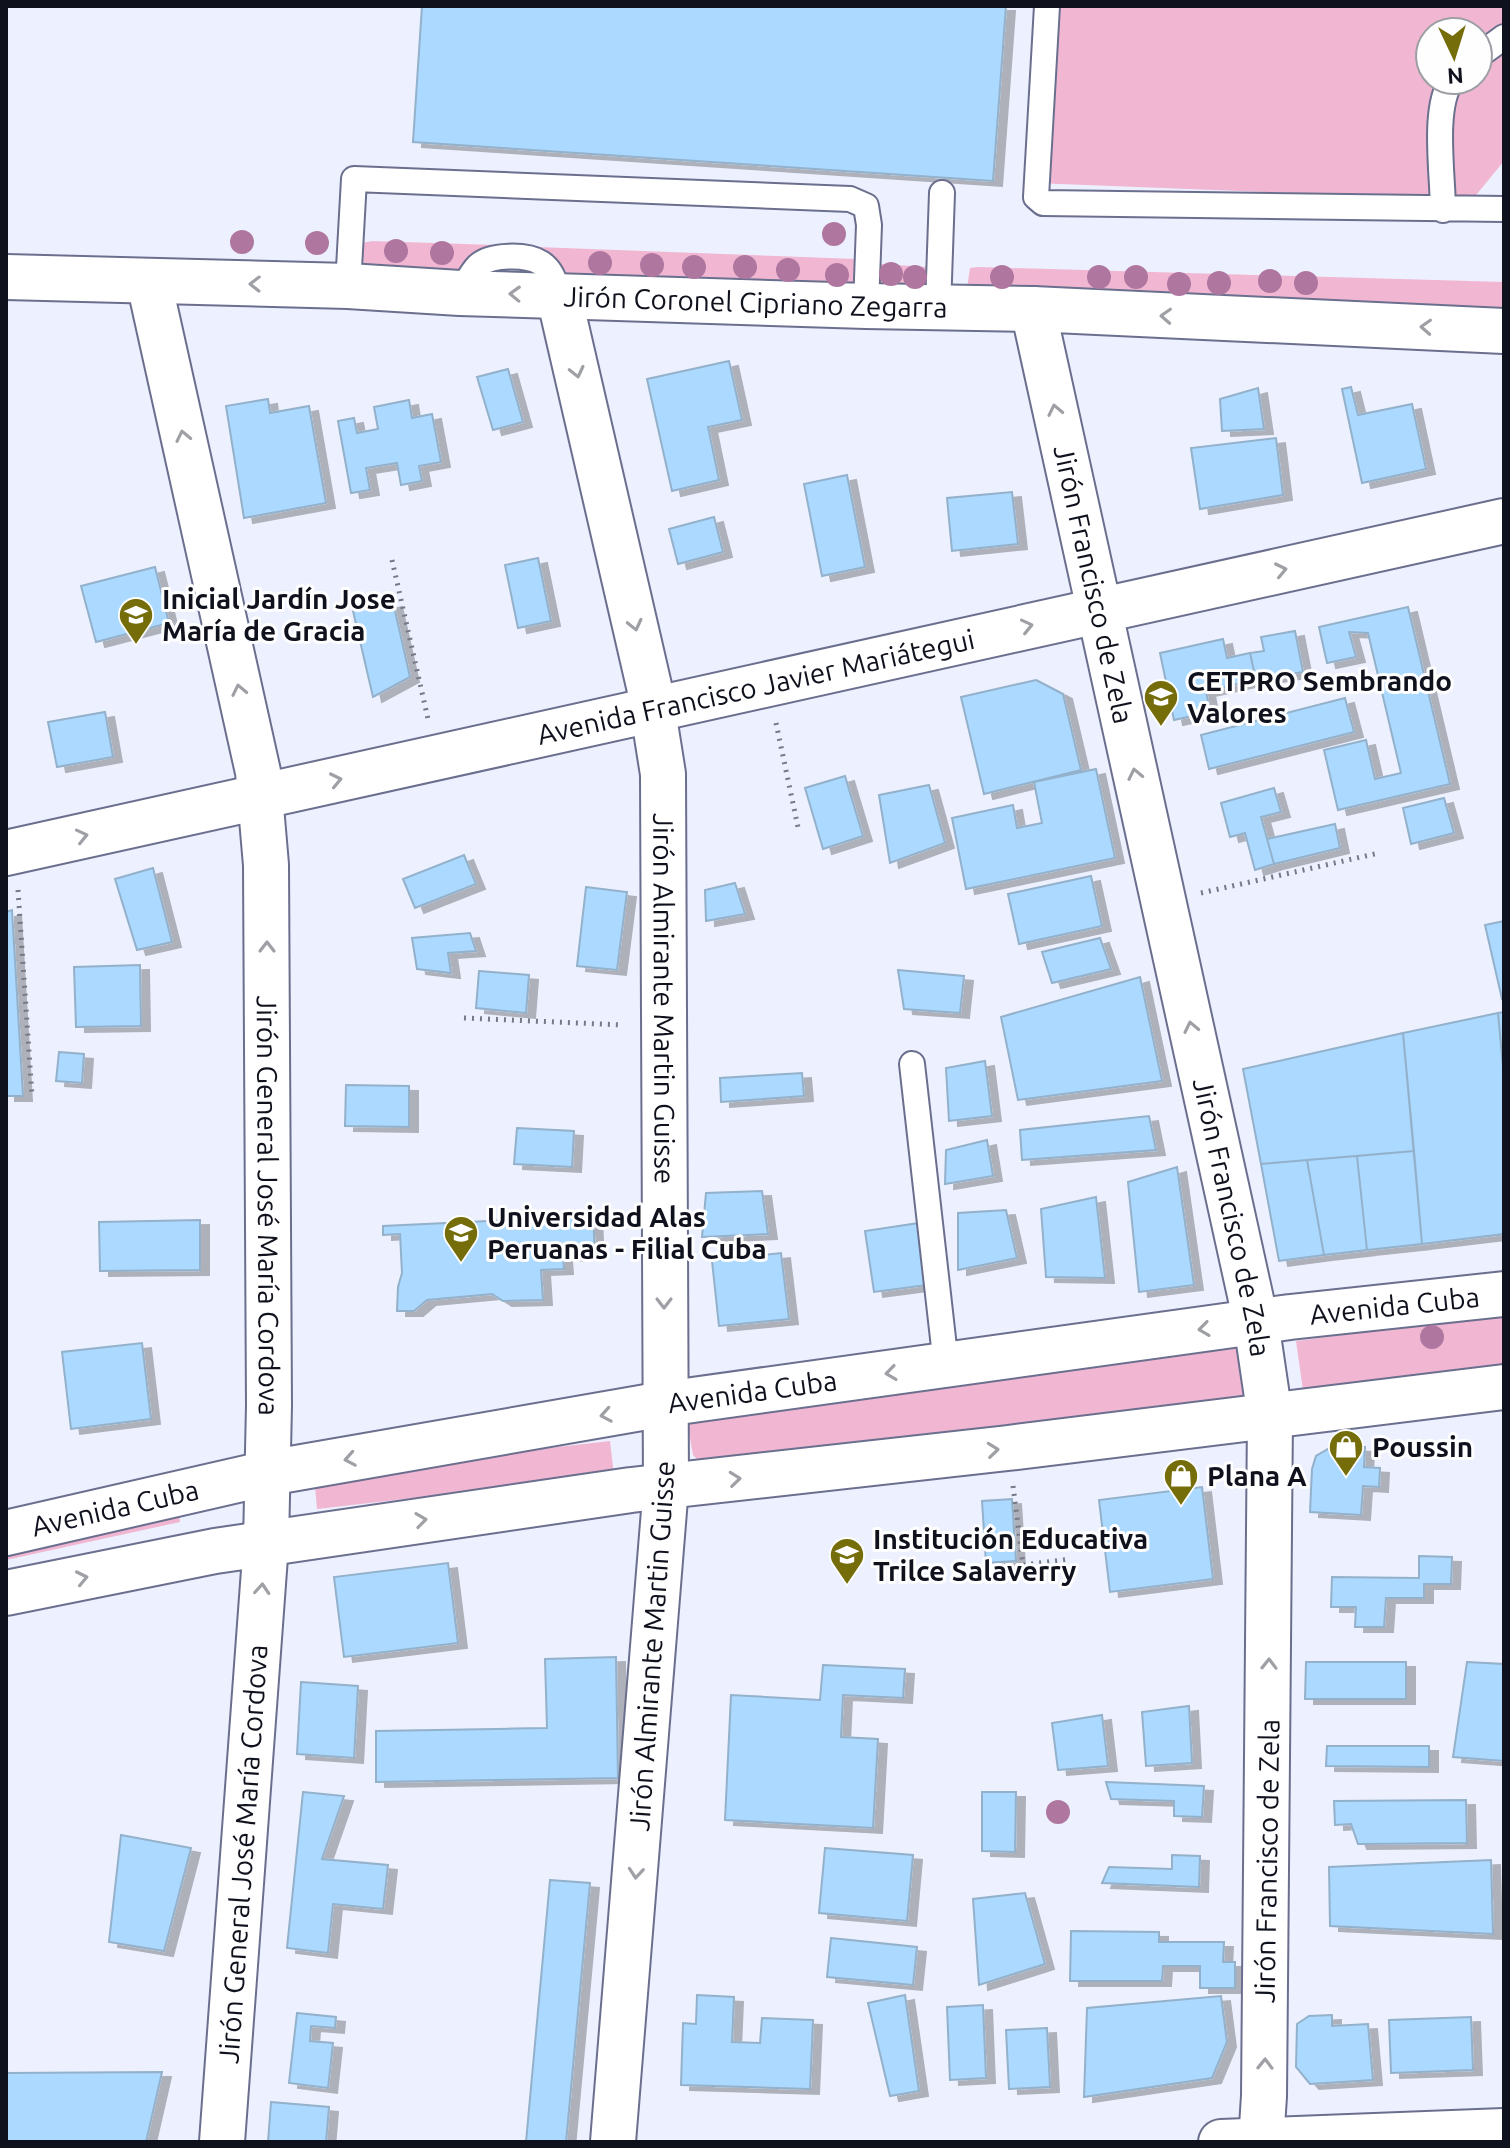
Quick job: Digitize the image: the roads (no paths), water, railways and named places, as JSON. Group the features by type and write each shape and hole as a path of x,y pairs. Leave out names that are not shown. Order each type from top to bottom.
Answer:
{"street":[{"name":"Jirón Coronel Cipriano Zegarra","path":"6,277 1033,309 1504,331"},
{"name":"Jirón General José María Cordova","path":"149,282 258,772 266,881 266,1543 222,2142"},
{"name":"Jirón Almirante Martin Guisse","path":"559,296 646,671 663,774 666,1486 613,2142"},
{"name":"Jirón Francisco de Zela","path":"1033,309 1256,1322 1270,1417 1265,2048 1248,2141"},
{"name":"Avenida Francisco Javier Mariátegui","path":"11,852 1504,521"},
{"name":"Avenida Cuba","path":"6,1533 268,1473 664,1404 1256,1322 1504,1294"},
{"path":"6,1593 266,1543 666,1486 1504,1387"},
{"path":"1248,2141 1504,2131"}],"lane":[{"path":"1047,6 1036,197 1043,203 1504,209"},
{"path":"1443,210 1441,113 1444,96"},
{"path":"348,286 354,179 850,199 866,206 869,225 866,306"},
{"path":"938,308 942,193"},
{"path":"912,1064 946,1365"}],"place":[{"name":"Inicial Jardín Jose María de Gracia","path":"136,646"},
{"name":"CETPRO Sembrando Valores","path":"1161,728"},
{"name":"Universidad Alas Peruanas - Filial Cuba","path":"461,1264"},
{"name":"Poussin","path":"1346,1478"},
{"name":"Plana A","path":"1181,1507"},
{"name":"Institución Educativa Trilce Salaverry","path":"847,1586"}]}
